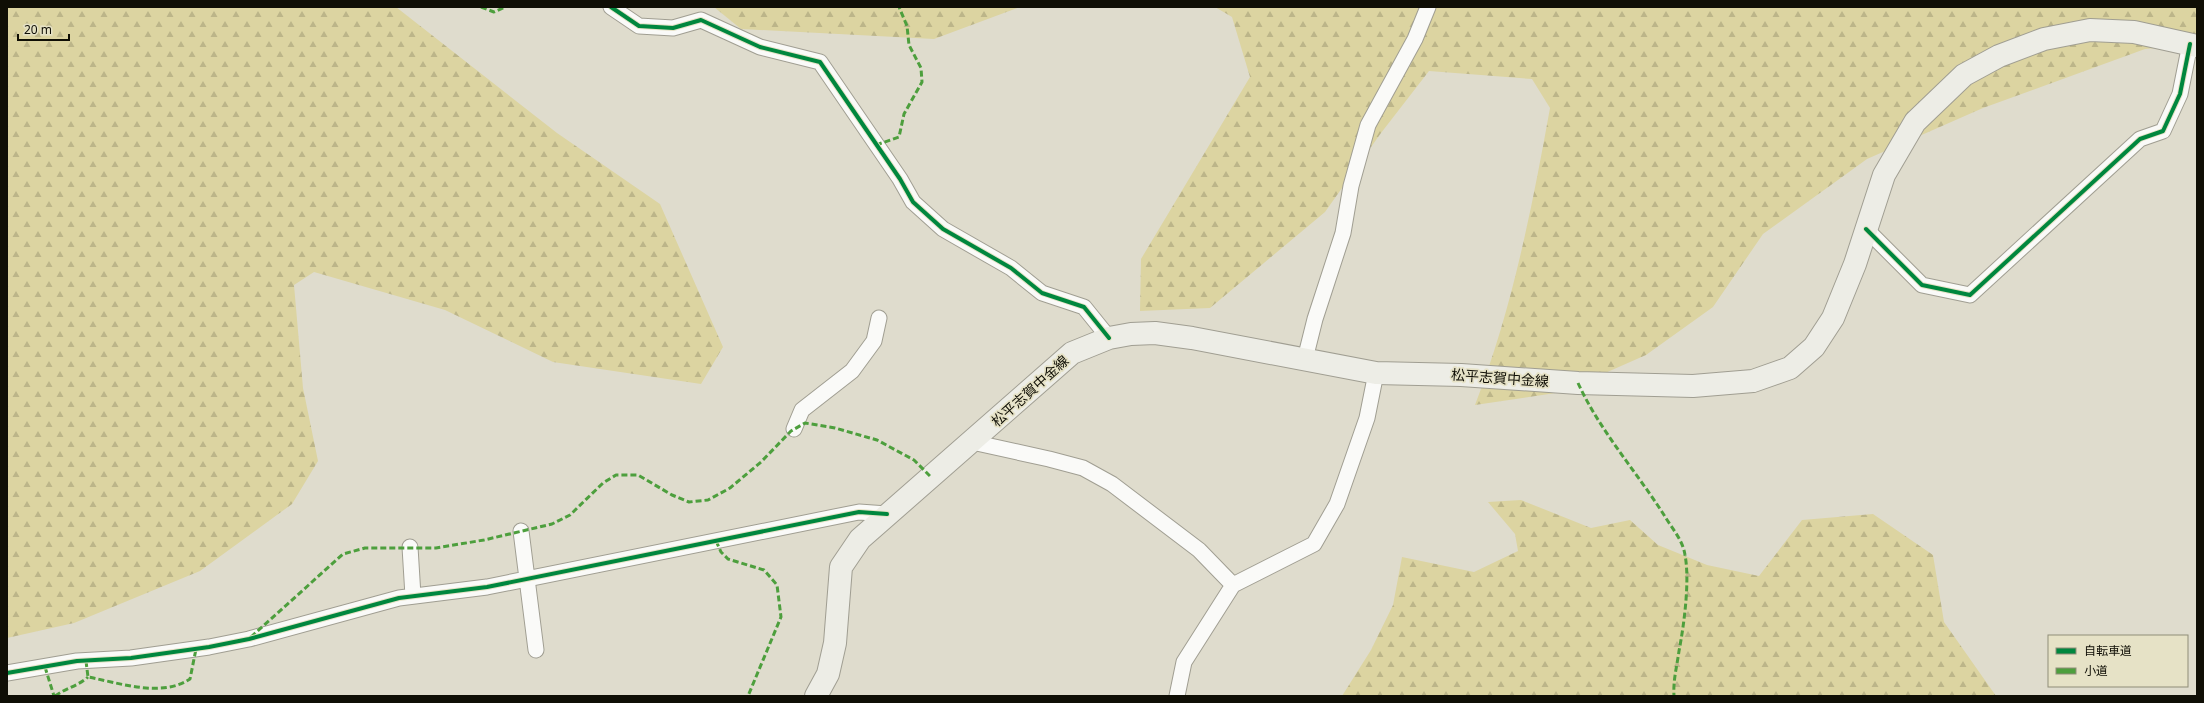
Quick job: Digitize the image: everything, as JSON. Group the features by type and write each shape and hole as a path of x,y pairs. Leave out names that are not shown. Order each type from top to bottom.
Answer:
{"main road":[{"name":"松平志賀中金線","path":"816,696 828,674 835,643 842,567 860,539 1072,353 1109,338 1131,334 1155,333 1192,338 1376,373 1462,375 1578,383 1693,386 1753,381 1790,368 1814,347 1833,318 1855,264 1884,175 1915,122 1964,75 1999,56 2044,39 2090,30 2134,32 2193,45"}],"street":[{"path":"611,7 639,26 673,28 701,20 760,47 820,62 900,180 913,202 943,229 1011,268 1042,293 1084,307 1109,338"},
{"path":"1305,359 1315,319 1343,233 1350,186 1368,125 1415,40 1428,7"},
{"path":"1866,229 1922,285 1970,295 2140,139 2163,131 2180,94 2193,45"},
{"path":"794,429 802,410 852,371 874,341 879,318"},
{"path":"1177,696 1184,662 1233,585 1314,544 1337,504 1366,418 1376,373"},
{"path":"972,442 1049,458 1083,468 1112,484 1199,550 1233,585"},
{"path":"7,673 77,661 131,658 209,647 249,639 291,626 413,596 487,587 859,512 887,514"},
{"path":"522,531 529,579 536,650"},
{"path":"410,547 413,596"}],"green space":[{"path":"7,7 396,7 557,133 660,204 723,347 701,384 553,362 445,310 314,272 294,285 303,388 318,461 292,504 200,571 74,623 7,638"},
{"path":"714,7 1020,7 934,39 741,29"},
{"path":"1215,7 2197,7 2197,44 2145,49 1983,108 1867,159 1763,234 1713,307 1646,355 1562,392 1475,405 1500,333 1520,258 1550,108 1532,79 1429,71 1381,133 1325,212 1210,308 1140,311 1141,259 1250,77 1232,17"},
{"path":"1521,500 1591,528 1630,520 1658,545 1707,565 1759,576 1802,520 1873,514 1933,555 1944,622 1996,696 1342,696 1371,650 1393,605 1402,557 1474,572 1518,551 1515,534 1488,502"}],"marked path":[{"path":"481,7 494,12 505,7"},
{"path":"876,145 899,137 904,114 922,82 921,68 909,45 907,26 899,7"},
{"path":"1578,383 1607,434 1664,515 1684,549 1687,577 1686,603 1674,696"},
{"path":"251,637 343,554 365,548 436,548 484,540 552,524 570,515 603,483 616,475 638,475 672,495 689,502 708,500 730,488 761,462 791,431 805,423 835,428 877,440 914,460 931,477"},
{"path":"716,541 721,552 728,559 764,570 777,585 781,617 748,696"},
{"path":"86,661 88,677 140,687 166,688 179,685 190,679 196,649"},
{"path":"45,667 54,696"},
{"path":"55,696 80,683 88,677"}],"cycle path":[{"path":"611,7 639,26 673,28 701,20 760,47 820,62 900,179 913,202 943,229 1011,268 1042,293 1084,307 1109,338"},
{"path":"1866,229 1922,285 1970,295 2140,139 2163,131 2180,94 2190,44"},
{"path":"7,673 77,661 131,658 209,647 249,639 399,598 487,587 859,512 887,514"}]}
